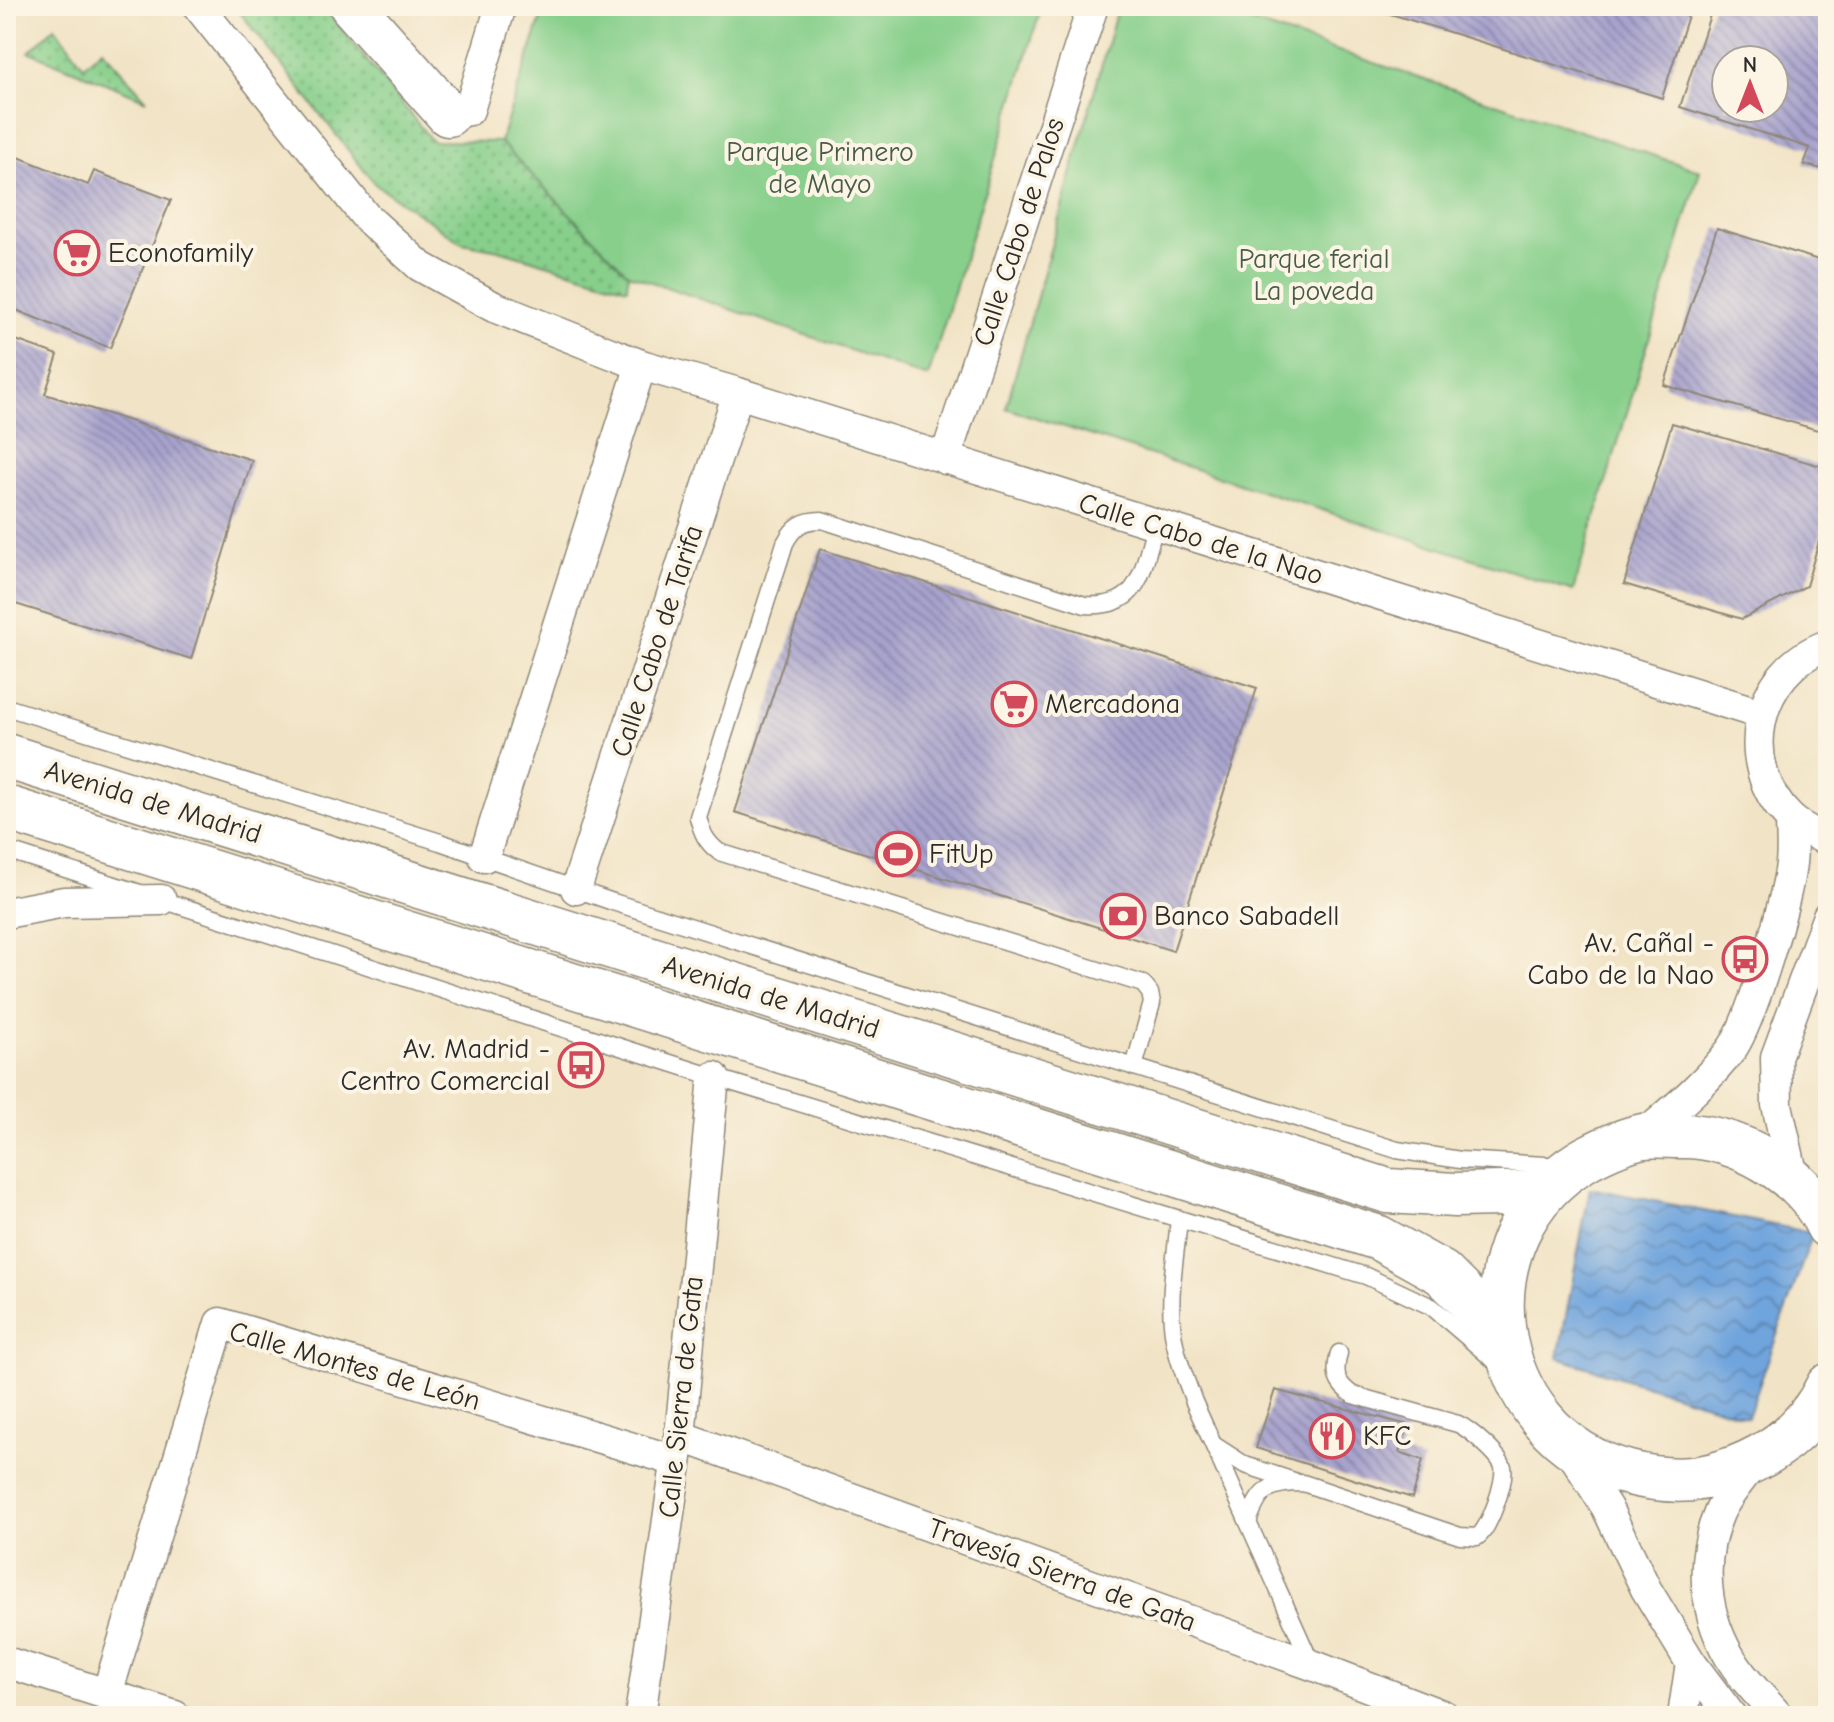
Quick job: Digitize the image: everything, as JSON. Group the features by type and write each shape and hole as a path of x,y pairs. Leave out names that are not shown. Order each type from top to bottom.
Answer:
{"main road":[{"path":"352,6 448,114"},
{"name":"Avenida de Madrid","path":"6,756 1388,1191 1455,1195 1558,1180"},
{"name":"Avenida de Madrid","path":"6,808 1379,1238 1442,1273 1502,1333"},
{"path":"1828,1226 1794,1181 1748,1150 1697,1135 1643,1136 1606,1147 1558,1180 1516,1235 1502,1281 1502,1333 1515,1378 1533,1410 1566,1443 1606,1468 1657,1480 1707,1478 1754,1462 1810,1432 1828,1386"}],"street":[{"name":"Calle Cabo de la Nao","path":"198,6 366,217 420,266 494,307 641,365 1761,714"},
{"path":"448,114 469,110 501,6"},
{"name":"Calle Cabo de Palos","path":"945,459 1093,6"},
{"path":"484,857 641,365"},
{"name":"Calle Cabo de Tarifa","path":"576,889 738,393"},
{"path":"1828,645 1809,651 1778,678 1761,714 1758,757 1769,790 1791,819 1828,841"},
{"path":"1643,1136 1702,1083 1733,1047 1751,1003 1779,915 1791,863 1791,819"},
{"path":"6,913 64,902 161,900"},
{"path":"1794,1181 1777,1105 1776,1057 1828,916"},
{"name":"Calle Sierra de Gata","path":"640,1716 678,1449 714,1077"},
{"name":"Calle Montes de León","path":"107,1694 220,1323 678,1449"},
{"path":"1566,1443 1607,1508 1646,1589 1691,1663 1731,1716"},
{"name":"Travesía Sierra de Gata","path":"678,1449 1312,1665 1444,1716"},
{"path":"1754,1462 1720,1510 1708,1545 1706,1577 1713,1624 1740,1673 1778,1716"},
{"path":"6,1662 175,1716"},
{"path":"1683,1716 1691,1663"}],"lane":[{"path":"1134,1067 1152,1003 1150,993 1143,984 719,852 701,832 698,817 785,543 798,525 822,520 1085,605 1100,606 1114,603 1132,593 1156,524"},
{"path":"6,707 1397,1150 1558,1180"},
{"path":"6,850 714,1077 1366,1276 1432,1307 1515,1378"},
{"path":"1802,982 1828,962"},
{"path":"1179,1219 1171,1302 1179,1362 1312,1665"},
{"path":"1213,1444 1245,1465 1469,1537 1483,1533 1503,1473 1499,1460 1467,1428 1353,1395 1343,1389 1335,1371 1339,1353"},
{"path":"1248,1522 1255,1502 1266,1489 1283,1483 1303,1483"}],"green space":[{"path":"235,6 323,6 432,141 500,142 628,274 627,288 499,250 462,243 375,184"},
{"name":"Parque Primero de Mayo","path":"545,6 1042,6 928,377 628,274 500,142"},
{"name":"Parque ferial La poveda","path":"1118,6 1203,6 1700,171 1573,591 1006,408"},
{"path":"55,27 84,66 102,49 147,100 29,52"}],"water":[{"path":"1590,1188 1813,1233 1748,1417 1558,1358"}],"building":[{"path":"1365,6 1691,6 1662,98"},
{"path":"1713,6 1828,7 1828,171 1804,164 1810,148 1734,124 1790,124 1790,44 1710,44 1710,116 1680,107"},
{"name":"Econofamily","path":"6,152 88,185 94,171 171,200 110,348 6,306"},
{"path":"1717,228 1828,263 1828,433 1664,385"},
{"path":"10,338 58,355 45,394 252,460 191,659 6,601 6,351"},
{"path":"1672,423 1828,468 1828,510 1806,586 1742,619 1624,584"},
{"path":"820,549 1257,688 1173,951 735,812"},
{"name":"KFC","path":"1275,1390 1408,1425 1399,1452 1423,1460 1412,1498 1256,1448"}],"place":[{"name":"Econofamily","path":"77,253"},
{"name":"Mercadona","path":"1014,704"},
{"name":"FitUp","path":"898,854"},
{"name":"Banco Sabadell","path":"1123,916"},
{"name":"Av. Cañal - Cabo de la Nao","path":"1745,959"},
{"name":"Av. Madrid - Centro Comercial","path":"581,1065"},
{"name":"KFC","path":"1332,1436"}]}
